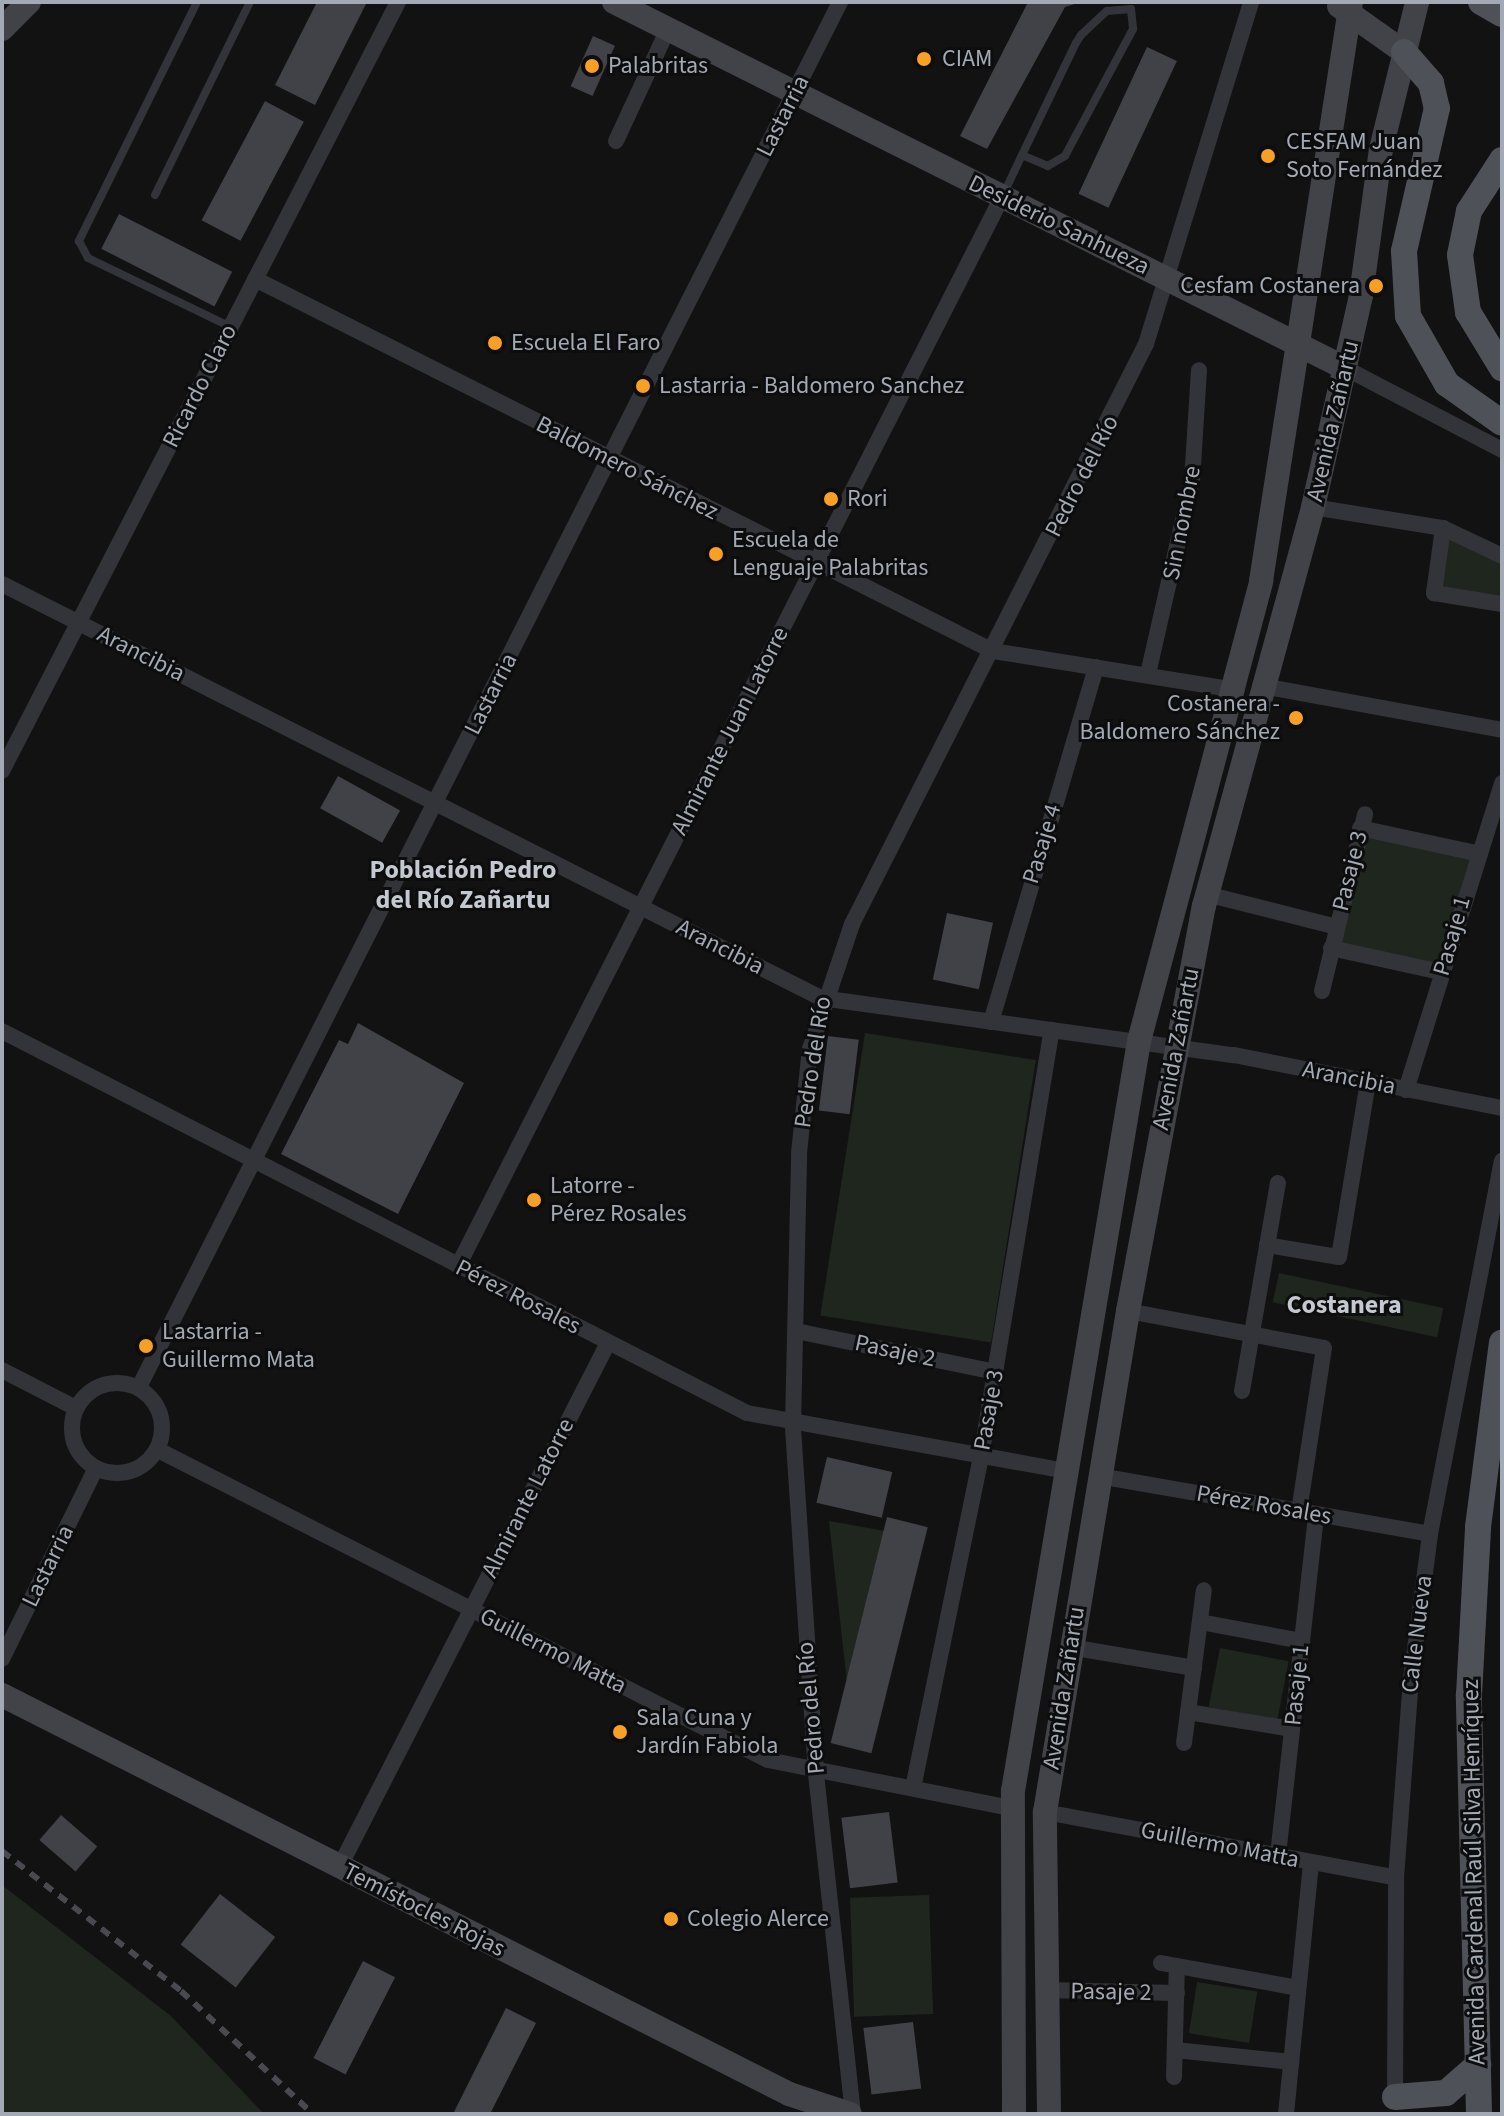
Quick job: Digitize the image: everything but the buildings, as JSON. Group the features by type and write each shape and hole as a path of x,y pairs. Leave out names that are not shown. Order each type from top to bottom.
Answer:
{"main road":[{"path":"1481,2 1502,14"},
{"path":"1404,52 1431,83 1437,108 1404,251 1408,316 1447,384 1502,423"},
{"path":"1502,160 1469,211 1460,255 1463,293 1502,368"},
{"name":"Avenida Cardenal Raúl Silva Henríquez","path":"1479,2114 1469,1681 1478,1527 1502,1343"},
{"path":"1395,2106 1446,2093 1478,2065"}],"street":[{"path":"2,29 29,2"},
{"name":"Ricardo Claro","path":"2,771 398,2"},
{"name":"Desiderio Sanhueza","path":"614,2 1345,368 1502,450"},
{"name":"Lastarria","path":"140,1385 840,2"},
{"name":"Pedro del Río","path":"852,2114 816,1774 793,1425 801,1129 821,998 1110,422 1169,280 1251,2"},
{"name":"Avenida Zañartu","path":"1049,2114 1045,1812 1099,1476 1206,894 1268,687 1313,507 1345,368 1404,52 1417,2"},
{"path":"1345,6 1404,52"},
{"name":"Avenida Zañartu","path":"1014,2114 1011,1808 1139,1041 1176,886 1237,690 1300,347 1345,6"},
{"path":"616,141 668,29"},
{"name":"Almirante Juan Latorre","path":"458,1266 1002,197"},
{"name":"Baldomero Sánchez","path":"255,279 993,651 1237,690"},
{"name":"Sin nombre","path":"1148,674 1192,481 1199,370"},
{"path":"1313,507 1443,528 1502,556"},
{"path":"1443,528 1434,593 1502,604"},
{"name":"Arancibia","path":"2,584 821,998 1139,1041 1502,1108"},
{"name":"Pasaje 4","path":"991,1022 1096,667"},
{"path":"1268,687 1502,730"},
{"name":"Pasaje 1","path":"1406,1090 1476,853 1502,783"},
{"name":"Pasaje 3","path":"1322,991 1363,821 1476,853"},
{"name":"Pasaje 3","path":"1206,894 1337,927"},
{"path":"1331,948 1441,972"},
{"name":"Pasaje 3","path":"913,1788 981,1457 1052,1030"},
{"name":"Pérez Rosales","path":"2,1031 747,1413 793,1425 1065,1471"},
{"path":"1267,1245 1339,1257 1368,1082"},
{"name":"Calle Nueva","path":"1395,2106 1396,1878 1430,1534 1502,1161"},
{"path":"1242,1391 1278,1183"},
{"path":"1128,1311 1252,1334"},
{"name":"Pasaje 2","path":"796,1331 995,1372"},
{"name":"Pasaje 1","path":"1252,1334 1324,1348 1308,1512 1302,1641 1278,1855"},
{"name":"Almirante Latorre","path":"339,1868 608,1343"},
{"path":"2,1370 74,1407"},
{"path":"124,1382 140,1385 163,1437 160,1451 109,1473 94,1472 73,1425 74,1407 86,1394 124,1382"},
{"name":"Guillermo Matta","path":"160,1451 768,1760 816,1774 913,1788 1011,1808"},
{"name":"Lastarria","path":"2,1659 94,1472"},
{"name":"Pérez Rosales","path":"1099,1476 1430,1534"},
{"path":"1184,1743 1204,1590"},
{"path":"1200,1622 1302,1641"},
{"path":"1070,1647 1194,1668"},
{"name":"Temístocles Rojas","path":"2,1695 789,2094 852,2114"},
{"path":"1188,1712 1292,1729"},
{"name":"Guillermo Matta","path":"1045,1812 1396,1878"},
{"path":"1286,2114 1311,1862"},
{"name":"Pasaje 2","path":"1174,2077 1177,1993 1169,1964 1298,1988"},
{"name":"Pasaje 2","path":"1046,1990 1177,1993"},
{"path":"1175,2050 1291,2062"}],"lane":[{"path":"197,2 79,241 88,258 231,327"},
{"path":"155,195 250,2"},
{"path":"1002,197 1022,155 1081,35 1107,11 1131,9 1133,29 1062,160 1048,166 1022,155"}],"shaded area":[{"path":"1443,528 1502,556 1502,604 1434,593"},
{"path":"1360,828 1476,853 1451,973 1334,948"},
{"path":"865,1033 1036,1060 991,1343 820,1315"},
{"path":"1279,1273 1443,1308 1437,1337 1273,1302"},
{"path":"829,1521 891,1532 850,1710"},
{"path":"1220,1648 1289,1661 1277,1720 1209,1707"},
{"path":"2,1885 171,2016 264,2114 2,2114"},
{"path":"929,1895 933,2014 854,2017 850,1898"},
{"path":"1197,1982 1257,1992 1249,2043 1189,2033"}],"railway":[{"path":"2,1851 181,1991 313,2114"}],"place":[{"name":"CIAM","path":"924,59"},
{"name":"Palabritas","path":"592,66"},
{"name":"CESFAM Juan Soto Fernández","path":"1268,156"},
{"name":"Cesfam Costanera","path":"1376,286"},
{"name":"Escuela El Faro","path":"495,343"},
{"name":"Lastarria - Baldomero Sanchez","path":"643,386"},
{"name":"Rori","path":"831,499"},
{"name":"Escuela de Lenguaje Palabritas","path":"716,554"},
{"name":"Costanera - Baldomero Sánchez","path":"1296,718"},
{"name":"Latorre - Pérez Rosales","path":"534,1200"},
{"name":"Lastarria - Guillermo Mata","path":"146,1346"},
{"name":"Sala Cuna y Jardín Fabiola","path":"620,1732"},
{"name":"Colegio Alerce","path":"671,1919"}],"district":[{"name":"Población Pedro del Río Zañartu","path":"463,885"},
{"name":"Costanera","path":"1344,1305"}]}
